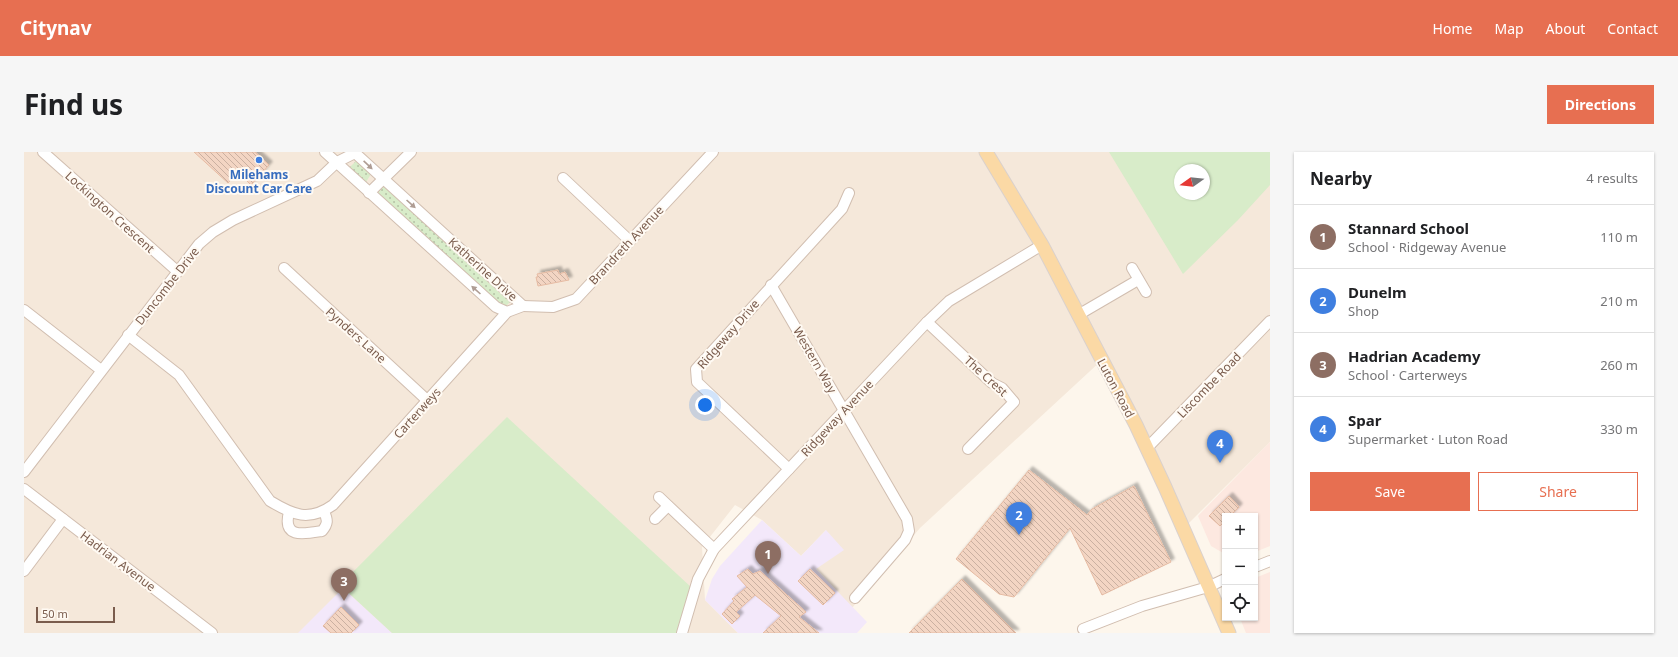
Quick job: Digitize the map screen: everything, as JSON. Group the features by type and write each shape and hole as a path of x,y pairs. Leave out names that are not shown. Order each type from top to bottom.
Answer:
{"main road":[{"name":"Luton Road","path":"986,152 1042,245 1147,448 1229,633"}],"street":[{"name":"Lockington Crescent","path":"44,152 176,271"},
{"name":"Katherine Drive","path":"326,152 369,193 496,307 507,312 523,306 354,153"},
{"path":"369,193 411,152"},
{"name":"Brandreth Avenue","path":"523,306 531,308 553,307 576,299 713,152"},
{"name":"Duncombe Drive","path":"24,472 176,271 199,244 213,232 233,220 317,181 337,162 354,153"},
{"path":"563,178 630,241"},
{"name":"Ridgeway Drive","path":"789,469 697,382 696,369 842,208 849,193"},
{"name":"Ridgeway Avenue","path":"682,633 698,579 714,549 927,322 949,301 1042,245"},
{"name":"Pynders Lane","path":"284,268 428,401"},
{"path":"1132,268 1146,292"},
{"path":"1078,315 1138,280"},
{"name":"Western Way","path":"771,285 907,519 909,531 905,540 855,598"},
{"path":"24,310 101,370"},
{"name":"Carterweys","path":"324,512 333,505 507,312"},
{"name":"Liscombe Road","path":"1147,448 1270,321"},
{"name":"The Crest","path":"927,322 992,383 1002,388 1014,402 968,449"},
{"path":"128,335 179,375 270,501 296,515 324,512 327,520 327,526 322,531 296,534 290,531 287,523 289,512"},
{"name":"Hadrian Avenue","path":"24,489 212,633"},
{"path":"659,497 714,549"},
{"path":"655,519 668,506"},
{"path":"24,571 63,519"},
{"path":"1258,566 1270,561"},
{"path":"1084,628 1142,606 1222,581"}],"shaded area":[{"path":"24,152 1270,152 1270,442 1184,528 1102,360 920,528 852,608 816,568 826,530 801,556 762,520 735,505 702,547 705,600 738,633 24,633"},
{"path":"1270,442 1270,546 1258,551 1258,513 1222,513 1222,552 1211,546 1198,516"},
{"path":"762,520 801,556 826,530 844,550 816,569 867,622 857,633 738,633 705,600 712,579 720,566"},
{"path":"1270,572 1270,633 1246,633 1241,621 1258,621 1258,577"},
{"path":"343,588 392,633 298,633"}],"green space":[{"path":"1109,152 1270,152 1270,185 1238,220 1183,274"},
{"path":"356,161 371,174 366,182 350,167"},
{"path":"384,186 510,302 504,308 378,193"},
{"path":"507,417 691,587 678,633 392,633 340,585"}],"building":[{"path":"194,152 255,152 269,165 251,185 238,172 228,183"},
{"path":"558,270 559,274 565,272 569,280 538,286 536,277 538,277 537,274"},
{"path":"1029,470 1087,515 1092,509 1134,486 1171,562 1102,595 1070,528 1014,597 999,594 956,559"},
{"path":"1229,496 1239,507 1233,513 1222,513 1222,524 1220,526 1209,516"},
{"path":"748,569 753,574 760,571 806,612 799,617 819,633 763,633 781,616 755,595 736,612 740,616 732,624 722,614 734,601 732,599 747,587 737,576"},
{"path":"810,569 835,593 823,605 798,581"},
{"path":"962,579 1016,633 909,633"},
{"path":"341,607 359,625 351,633 331,633 323,626"}],"place":[{"name":"Milehams Discount Car Care","path":"259,160"},
{"name":"Spar","path":"1220,463"},
{"name":"Dunelm","path":"1019,535"},
{"name":"Stannard School","path":"768,574"},
{"name":"Hadrian Academy","path":"344,601"}]}
